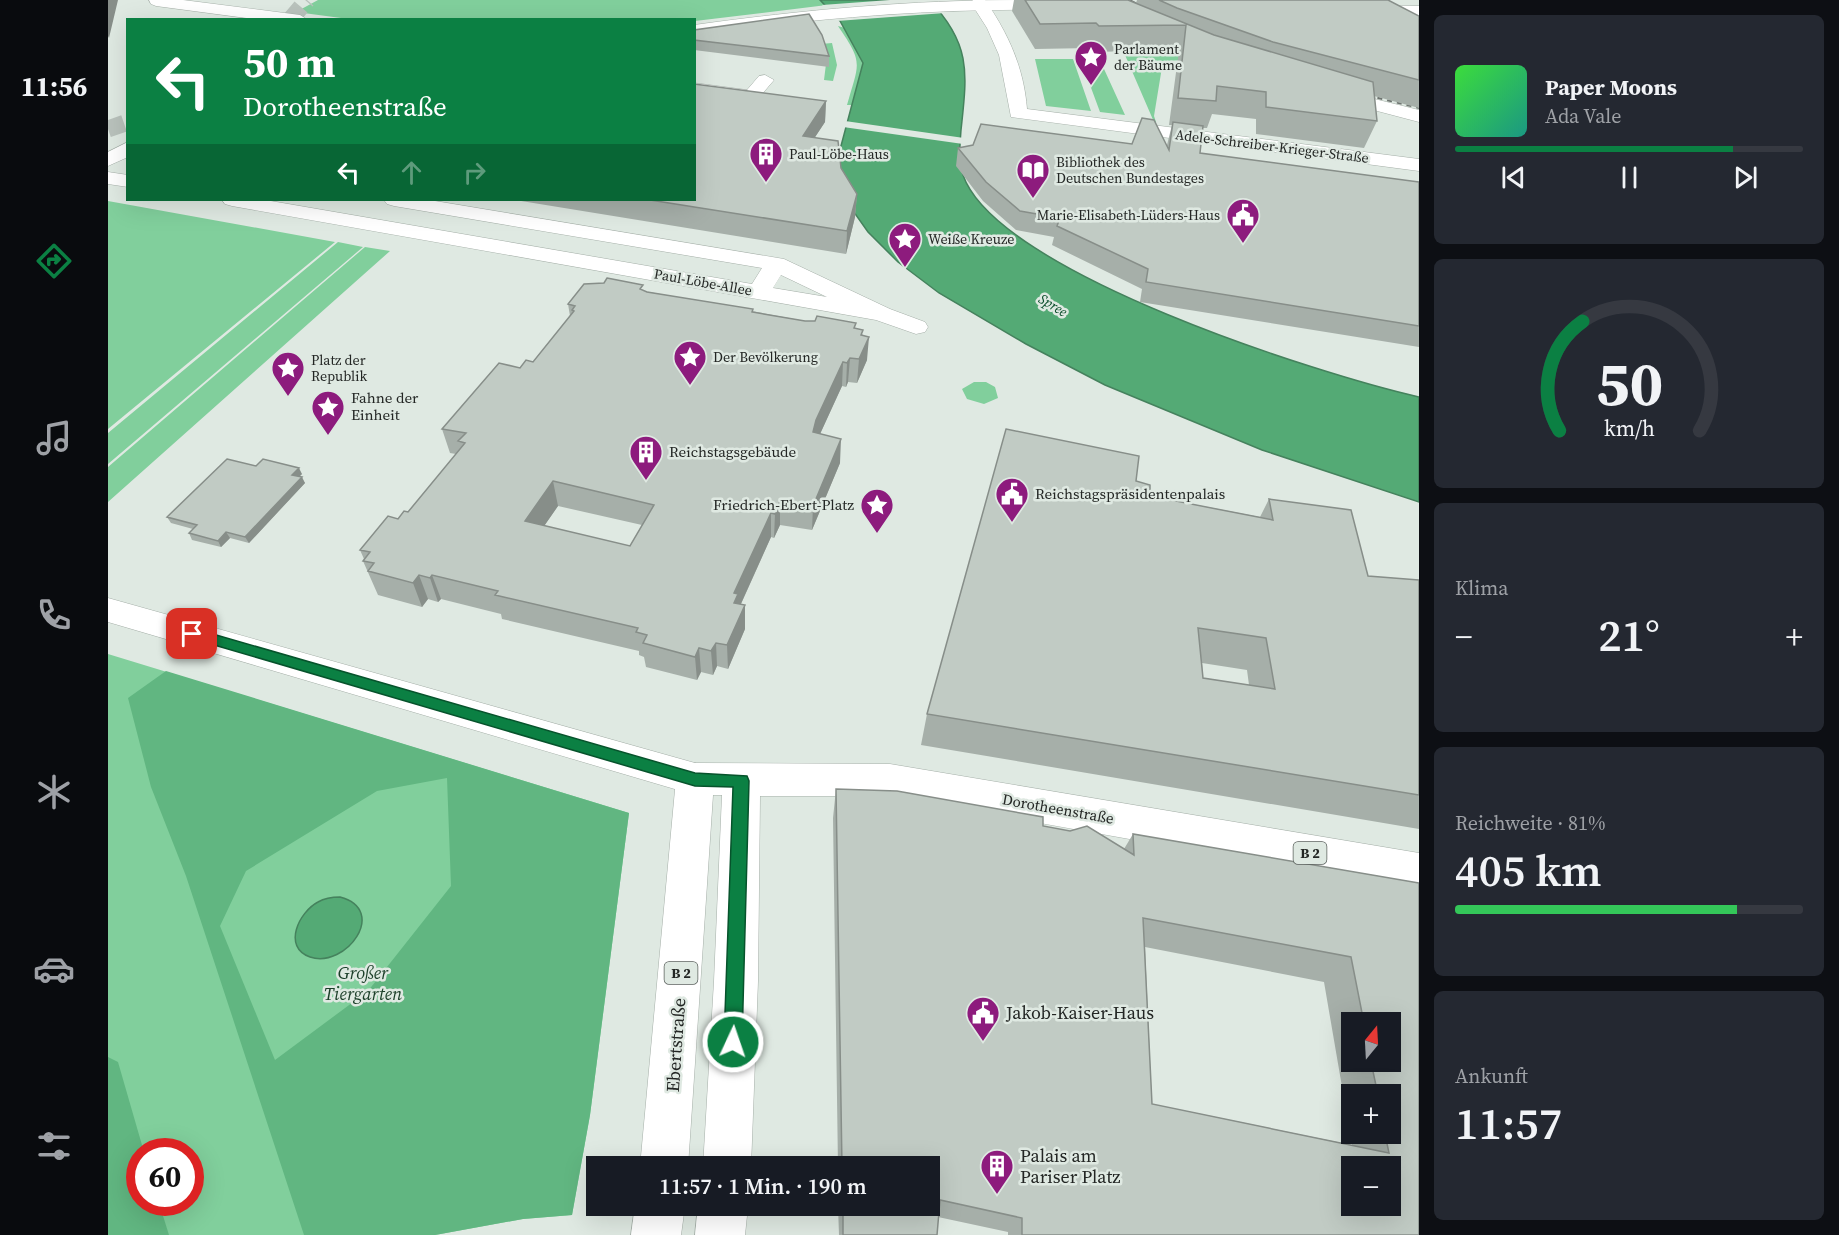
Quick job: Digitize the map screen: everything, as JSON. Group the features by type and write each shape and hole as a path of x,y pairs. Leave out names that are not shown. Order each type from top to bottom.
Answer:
{"street":[{"path":"156,0 169,18"},
{"path":"156,0 286,18"},
{"path":"1348,5 1365,10 1419,9 1414,0"},
{"path":"696,30 812,14 977,2 1077,5"},
{"name":"Adele-Schreiber-Krieger-Straße","path":"977,2 997,31 1006,53 1017,93 1017,112 1419,165"},
{"path":"696,71 714,73"},
{"path":"696,88 751,96 765,80 744,77"},
{"path":"1314,88 1419,116"},
{"path":"108,178 126,181"},
{"name":"Paul-Löbe-Allee","path":"247,201 305,205 474,242 759,292 776,264 400,201"},
{"path":"776,264 881,314 916,327"},
{"path":"759,292 881,314"},
{"name":"Dorotheenstraße","path":"108,610 695,779 890,780 1419,872"},
{"name":"Ebertstraße","path":"665,1156 695,779"},
{"path":"728,1156 736,981 741,781"},
{"path":"656,1235 659,1216"},
{"path":"720,1235 722,1216"}],"green space":[{"path":"318,0 820,0 827,5 696,21 696,18 341,18 296,12"},
{"path":"838,26 845,28 863,63 852,105 847,105 857,64 852,48"},
{"path":"832,43 837,65 833,81 824,80 826,64 821,44"},
{"path":"1193,54 1205,59 1163,61 1154,116 1156,122 1154,122 1125,55"},
{"path":"1080,58 1099,58 1125,115 1100,112"},
{"path":"1035,59 1073,59 1091,111 1046,106"},
{"path":"108,201 335,242 108,429"},
{"path":"338,242 363,247 108,464 108,433"},
{"path":"365,247 390,251 108,502 108,467"},
{"path":"974,382 986,382 995,387 998,398 984,404 967,399 962,389"},
{"name":"Großer Tiergarten","path":"108,654 629,813 590,1115 572,1215 523,1219 435,1235 108,1235"}],"shaded area":[{"name":"Großer Tiergarten","path":"166,671 629,813 590,1115 572,1215 523,1219 435,1235 304,1235 186,876 151,787 128,698","holes":["447,778 451,886 368,991 275,1060 220,926 246,871 377,791"]},
{"path":"108,1057 118,1062 140,1138 126,1138 126,1216 163,1216 169,1235 108,1235"}],"water":[{"name":"Spree","path":"820,0 929,0 943,16 960,46 963,60 965,92 960,164 963,175 988,212 1035,248 1097,283 1241,343 1312,367 1419,397 1419,502 1262,450 1105,385 1026,344 939,293 898,262 868,232 851,208 837,161 863,63 840,21"},
{"path":"340,897 354,904 361,914 362,925 357,936 337,955 324,958 310,957 297,946 295,938 300,921 311,907 321,901"}],"pier":[{"path":"890,0 934,0 945,13 837,21 822,5"},
{"path":"845,121 964,138 963,144 843,127"}],"building":[{"path":"1025,0 1128,0 1214,35 1373,82 1377,121 1266,107 1266,92 1217,86 1216,101 1178,98 1186,25 1040,24"},
{"path":"1159,0 1388,0 1419,16 1419,80 1273,42"},
{"path":"809,14 822,35 829,56 696,40 696,30"},
{"name":"Paul-Löbe-Haus","path":"696,84 826,101 803,136 838,141 841,168 857,194 847,231 656,201 696,201"},
{"path":"1142,118 1154,120 1169,150 1173,122 1203,126 1200,153 1419,182 1419,326 1146,282 1148,269 1057,226 1060,218 1020,211 986,182 958,148 973,145 981,124 1132,144"},
{"name":"Reichstagsgebäude","path":"607,278 643,285 640,289 647,292 753,309 752,312 805,321 815,321 817,316 856,323 854,328 863,330 861,335 869,337 859,359 850,358 847,363 843,362 816,420 813,432 841,439 813,506 780,501 775,514 771,513 734,593 738,594 734,603 745,605 727,645 716,643 711,651 699,648 695,657 643,643 647,635 636,632 638,628 495,595 498,591 432,575 430,578 419,575 413,583 368,571 374,563 363,561 370,552 360,550 388,516 398,519 404,511 408,512 465,443 458,441 466,433 442,429 499,363 520,368 526,360 533,362 574,311 572,310 575,306 568,304 584,284 604,283","holes":["553,481 654,505 630,546 525,521"]},
{"path":"1006,429 1139,456 1136,481 1150,485 1150,496 1273,520 1269,499 1351,510 1368,576 1419,580 1419,795 927,714","holes":["1198,628 1266,638 1275,689 1203,678"]},
{"path":"227,459 256,466 263,459 299,468 292,475 302,477 245,537 226,532 218,541 189,533 197,525 167,517"},
{"name":"Jakob-Kaiser-Haus","path":"836,789 897,791 1043,817 1043,826 1070,831 1087,826 1134,855 1133,834 1419,883 1419,1235 1022,1235 1022,1218 940,1200 940,1156 842,1156","holes":["1143,918 1351,957 1362,1012 1401,1012 1401,1072 1373,1072 1376,1084 1401,1084 1401,1144 1387,1144 1389,1153 1152,1104"]},
{"name":"Jakob-Kaiser-Haus","path":"843,1216 939,1216 937,1235 843,1235"}],"tunnel":[{"path":"292,18 307,0"},
{"path":"108,129 126,123"}],"tram line":[{"path":"1130,0 1151,11"}],"railway":[{"path":"1358,93 1419,108"}],"place":[{"name":"Parlament der Bäume","path":"1091,86"},
{"name":"Paul-Löbe-Haus","path":"766,183"},
{"name":"Bibliothek des Deutschen Bundestages","path":"1033,199"},
{"name":"Marie-Elisabeth-Lüders-Haus","path":"1243,244"},
{"name":"Weiße Kreuze","path":"905,268"},
{"name":"Der Bevölkerung","path":"690,386"},
{"name":"Platz der Republik","path":"288,397"},
{"name":"Fahne der Einheit","path":"328,436"},
{"name":"Reichstagsgebäude","path":"646,481"},
{"name":"Reichstagspräsidentenpalais","path":"1012,523"},
{"name":"Friedrich-Ebert-Platz","path":"877,534"},
{"name":"Jakob-Kaiser-Haus","path":"983,1042"},
{"name":"Palais am Pariser Platz","path":"997,1195"}],"route":[{"path":"192,634 695,779 741,781 733,1042"}]}
